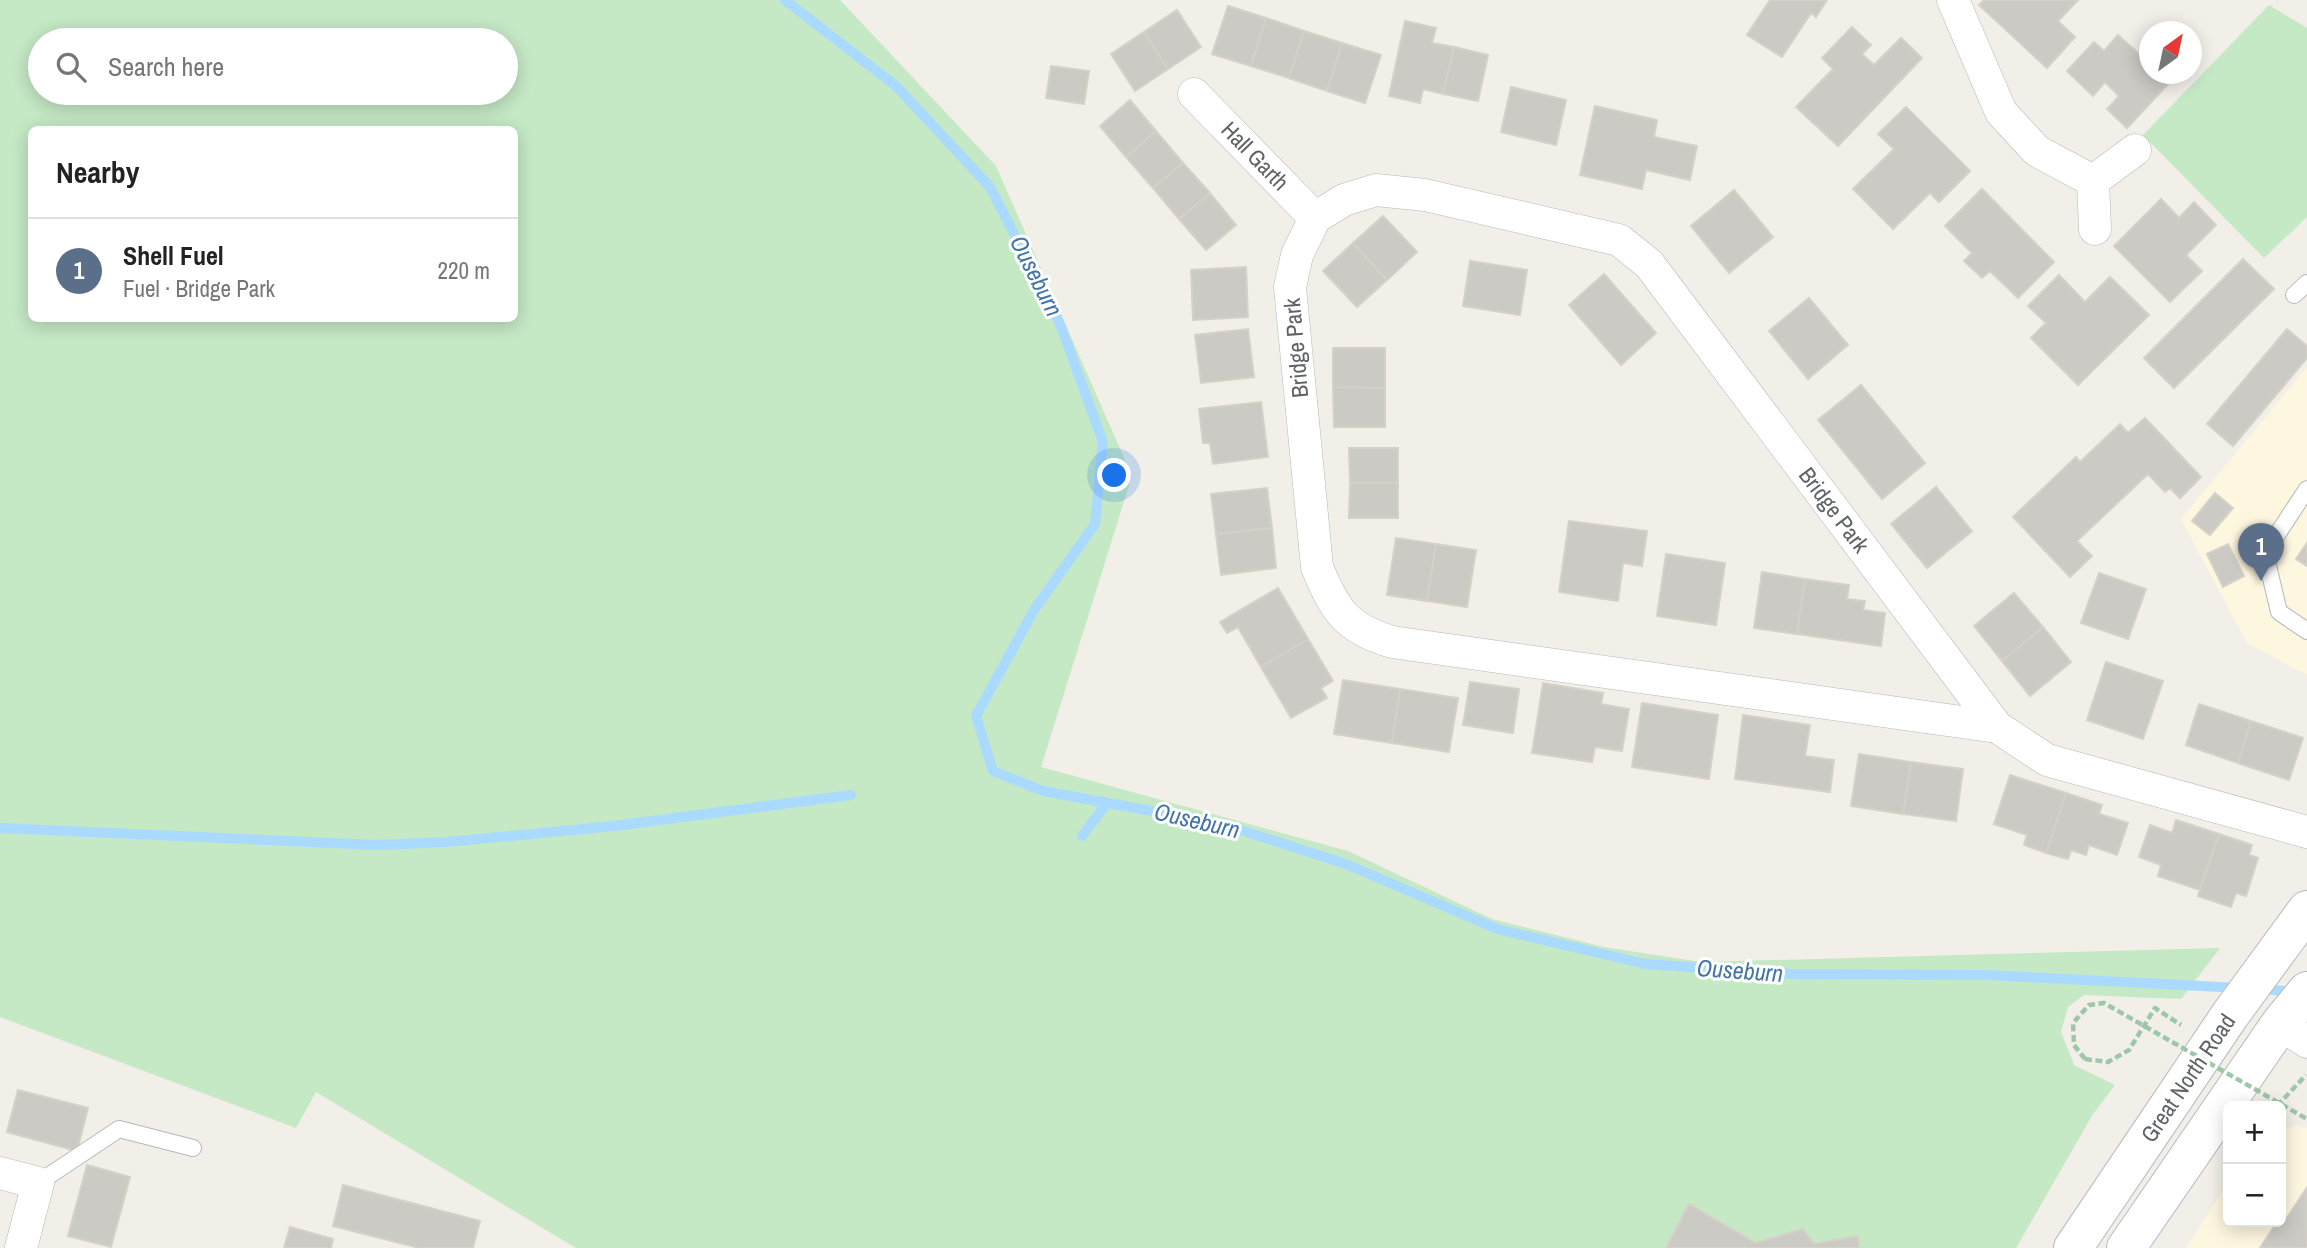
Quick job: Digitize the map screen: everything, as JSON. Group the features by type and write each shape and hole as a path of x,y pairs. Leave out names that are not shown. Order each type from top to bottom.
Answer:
{"main road":[{"name":"Great North Road","path":"2073,1248 2230,1015 2307,910"},
{"name":"Great North Road","path":"2126,1248 2294,1033 2307,991"}],"street":[{"path":"1953,0 2001,112 2038,151 2093,181"},
{"name":"Hall Garth","path":"1194,94 1315,218"},
{"path":"2093,181 2135,150"},
{"path":"2093,181 2095,229"},
{"name":"Bridge Park","path":"1997,726 1392,642 1365,634 1346,619 1329,595 1317,567 1290,287 1297,254 1315,218 1345,200 1376,190 1425,195 1619,240 1633,248 1649,264 1997,726 2046,760 2307,832"},
{"path":"0,1173 38,1183 21,1248"}],"lane":[{"path":"2294,295 2307,283"},
{"path":"2307,489 2265,553 2279,612 2307,631"},
{"path":"38,1183 119,1129 193,1148"}],"path":[{"path":"2189,1031 2155,1008 2129,1050 2108,1062 2085,1059 2074,1045 2073,1023 2089,1005 2104,1003 2307,1119"},
{"path":"2174,1052 2182,1041"},
{"path":"2282,1101 2307,1074"}],"shaded area":[{"path":"2307,367 2307,675 2247,643 2181,519"},
{"path":"2298,1125 2307,1128 2307,1248 2186,1248 2223,1191 2223,1227 2286,1227 2286,1128"}],"green space":[{"path":"0,0 840,0 996,166 1132,476 1041,767 1348,851 1492,919 1604,947 1701,962 2220,948 2181,999 2084,995 2068,1007 2061,1032 2074,1065 2115,1085 2093,1114 2016,1248 576,1248 316,1092 296,1128 0,1017"},
{"path":"2269,5 2307,28 2307,217 2264,258 2143,135 2192,84 2202,84 2202,74"}],"building":[{"path":"1770,0 1827,0 1816,17 1811,13 1782,57 1747,35"},
{"path":"1984,0 2078,0 2058,21 2075,37 2047,68 1979,5"},
{"path":"1228,6 1266,18 1251,66 1212,54"},
{"path":"1177,10 1201,47 1168,69 1144,32"},
{"path":"1266,18 1304,31 1289,78 1251,66"},
{"path":"1405,21 1436,28 1432,43 1454,47 1443,94 1423,89 1420,103 1389,96"},
{"path":"1852,27 1871,45 1862,54 1874,65 1901,38 1922,58 1838,146 1796,107 1833,69 1822,58"},
{"path":"1304,31 1342,43 1327,91 1289,78"},
{"path":"1144,32 1168,69 1135,91 1111,54"},
{"path":"2118,35 2139,54 2139,84 2168,84 2127,128 2107,109 2119,96 2105,82 2093,96 2067,71 2094,42 2104,51"},
{"path":"1342,43 1381,55 1365,103 1327,91"},
{"path":"1454,47 1488,55 1478,101 1443,94"},
{"path":"1051,66 1089,71 1084,104 1046,98"},
{"path":"1511,87 1566,100 1556,145 1501,132"},
{"path":"1130,100 1156,131 1126,157 1100,126"},
{"path":"1595,106 1657,120 1654,137 1697,146 1690,180 1646,170 1642,189 1580,175"},
{"path":"1906,107 1970,171 1939,202 1930,193 1893,229 1853,189 1894,149 1878,134"},
{"path":"1156,131 1183,163 1153,188 1126,157"},
{"path":"1183,163 1210,193 1179,219 1153,188"},
{"path":"1982,189 2054,262 2018,298 1990,271 1982,278 1964,261 1972,253 1945,226"},
{"path":"1734,190 1773,237 1729,273 1691,226"},
{"path":"1210,193 1236,225 1206,250 1179,219"},
{"path":"2161,199 2179,218 2194,202 2216,225 2186,255 2202,271 2170,302 2114,246"},
{"path":"1383,216 1417,252 1387,280 1353,243"},
{"path":"1353,243 1387,280 1357,307 1323,271"},
{"path":"2243,259 2274,289 2174,388 2144,358"},
{"path":"1470,261 1527,270 1520,315 1463,306"},
{"path":"1246,267 1248,317 1193,320 1191,270"},
{"path":"1604,274 1656,333 1621,365 1569,305"},
{"path":"2059,275 2085,302 2110,277 2149,315 2078,385 2031,338 2046,323 2028,306"},
{"path":"1809,298 1848,345 1808,379 1769,331"},
{"path":"1248,329 1254,377 1201,383 1195,335"},
{"path":"2287,329 2307,346 2307,358 2233,446 2207,424"},
{"path":"1333,348 1385,348 1385,388 1333,387"},
{"path":"1861,385 1925,463 1882,499 1818,420"},
{"path":"1333,387 1385,388 1385,427 1334,427"},
{"path":"1261,402 1268,457 1213,464 1210,443 1203,443 1199,409"},
{"path":"2145,418 2201,477 2180,498 2170,488 2165,492 2148,474 2077,541 2092,556 2070,577 2013,517 2076,457 2080,462 2120,424 2128,433"},
{"path":"1349,448 1398,448 1398,483 1350,483"},
{"path":"1350,483 1398,483 1398,518 1349,518"},
{"path":"1936,487 1972,531 1927,568 1891,524"},
{"path":"1267,488 1272,528 1216,534 1211,494"},
{"path":"2215,493 2233,508 2210,535 2192,521"},
{"path":"1569,521 1647,531 1642,566 1623,563 1618,601 1559,592"},
{"path":"1272,528 1276,568 1221,575 1216,534"},
{"path":"1396,538 1436,544 1427,601 1387,595"},
{"path":"2307,543 2307,566 2296,559"},
{"path":"1436,544 1476,550 1467,607 1427,601"},
{"path":"2228,544 2244,576 2223,587 2207,554"},
{"path":"1666,554 1725,563 1716,625 1657,616"},
{"path":"1762,572 1805,579 1797,634 1754,628"},
{"path":"2099,573 2146,589 2128,639 2081,623"},
{"path":"1805,579 1849,585 1847,599 1865,601 1863,610 1885,613 1881,646 1797,634"},
{"path":"1278,588 1308,639 1261,667 1238,627 1227,633 1220,622"},
{"path":"2014,593 2043,627 2002,661 1974,626"},
{"path":"2043,627 2071,662 2030,696 2002,661"},
{"path":"1308,639 1333,681 1321,688 1327,698 1291,718 1261,667"},
{"path":"2106,662 2163,681 2143,739 2087,720"},
{"path":"1343,680 1400,689 1392,743 1334,734"},
{"path":"1470,682 1519,689 1513,733 1463,725"},
{"path":"1543,683 1603,693 1601,704 1629,709 1622,751 1595,747 1592,762 1532,753"},
{"path":"1400,689 1458,698 1449,752 1392,743"},
{"path":"1642,703 1718,715 1709,779 1632,767"},
{"path":"2199,704 2251,721 2238,763 2186,745"},
{"path":"1743,715 1810,725 1805,756 1834,760 1830,792 1735,779"},
{"path":"2251,721 2303,738 2289,780 2238,763"},
{"path":"1859,754 1911,762 1903,814 1851,806"},
{"path":"1911,762 1963,769 1956,821 1903,814"},
{"path":"2010,775 2066,793 2046,853 2024,845 2027,835 1994,824"},
{"path":"2066,793 2102,805 2099,814 2128,823 2117,855 2089,845 2086,855 2071,850 2068,859 2046,853"},
{"path":"2176,820 2219,834 2200,890 2158,876 2161,865 2139,857 2150,825 2172,833"},
{"path":"2219,834 2252,845 2249,855 2258,858 2246,896 2236,893 2231,907 2198,896"},
{"path":"18,1090 88,1108 77,1151 7,1132"},
{"path":"87,1165 130,1177 111,1247 68,1236"},
{"path":"343,1185 480,1221 473,1248 419,1248 333,1226"},
{"path":"2307,1187 2307,1248 2260,1248 2274,1227 2286,1227 2287,1218"},
{"path":"1689,1204 1756,1243 1803,1229 1814,1244 1858,1236 1859,1248 1666,1248"},
{"path":"290,1227 333,1239 331,1248 284,1248"}],"waterway":[{"name":"Ouseburn","path":"785,0 896,86 990,187 1060,324 1103,442 1095,524 1034,610 976,716 993,771 1043,791 1222,824 1346,864 1497,929 1645,964 1792,974 1987,975 2240,988"},
{"path":"0,828 378,845 447,842 614,826 851,795"},
{"path":"1082,836 1107,803"},
{"name":"Ouseburn","path":"2260,989 2296,992"}],"place":[{"name":"Shell Fuel","path":"2261,581"}]}
